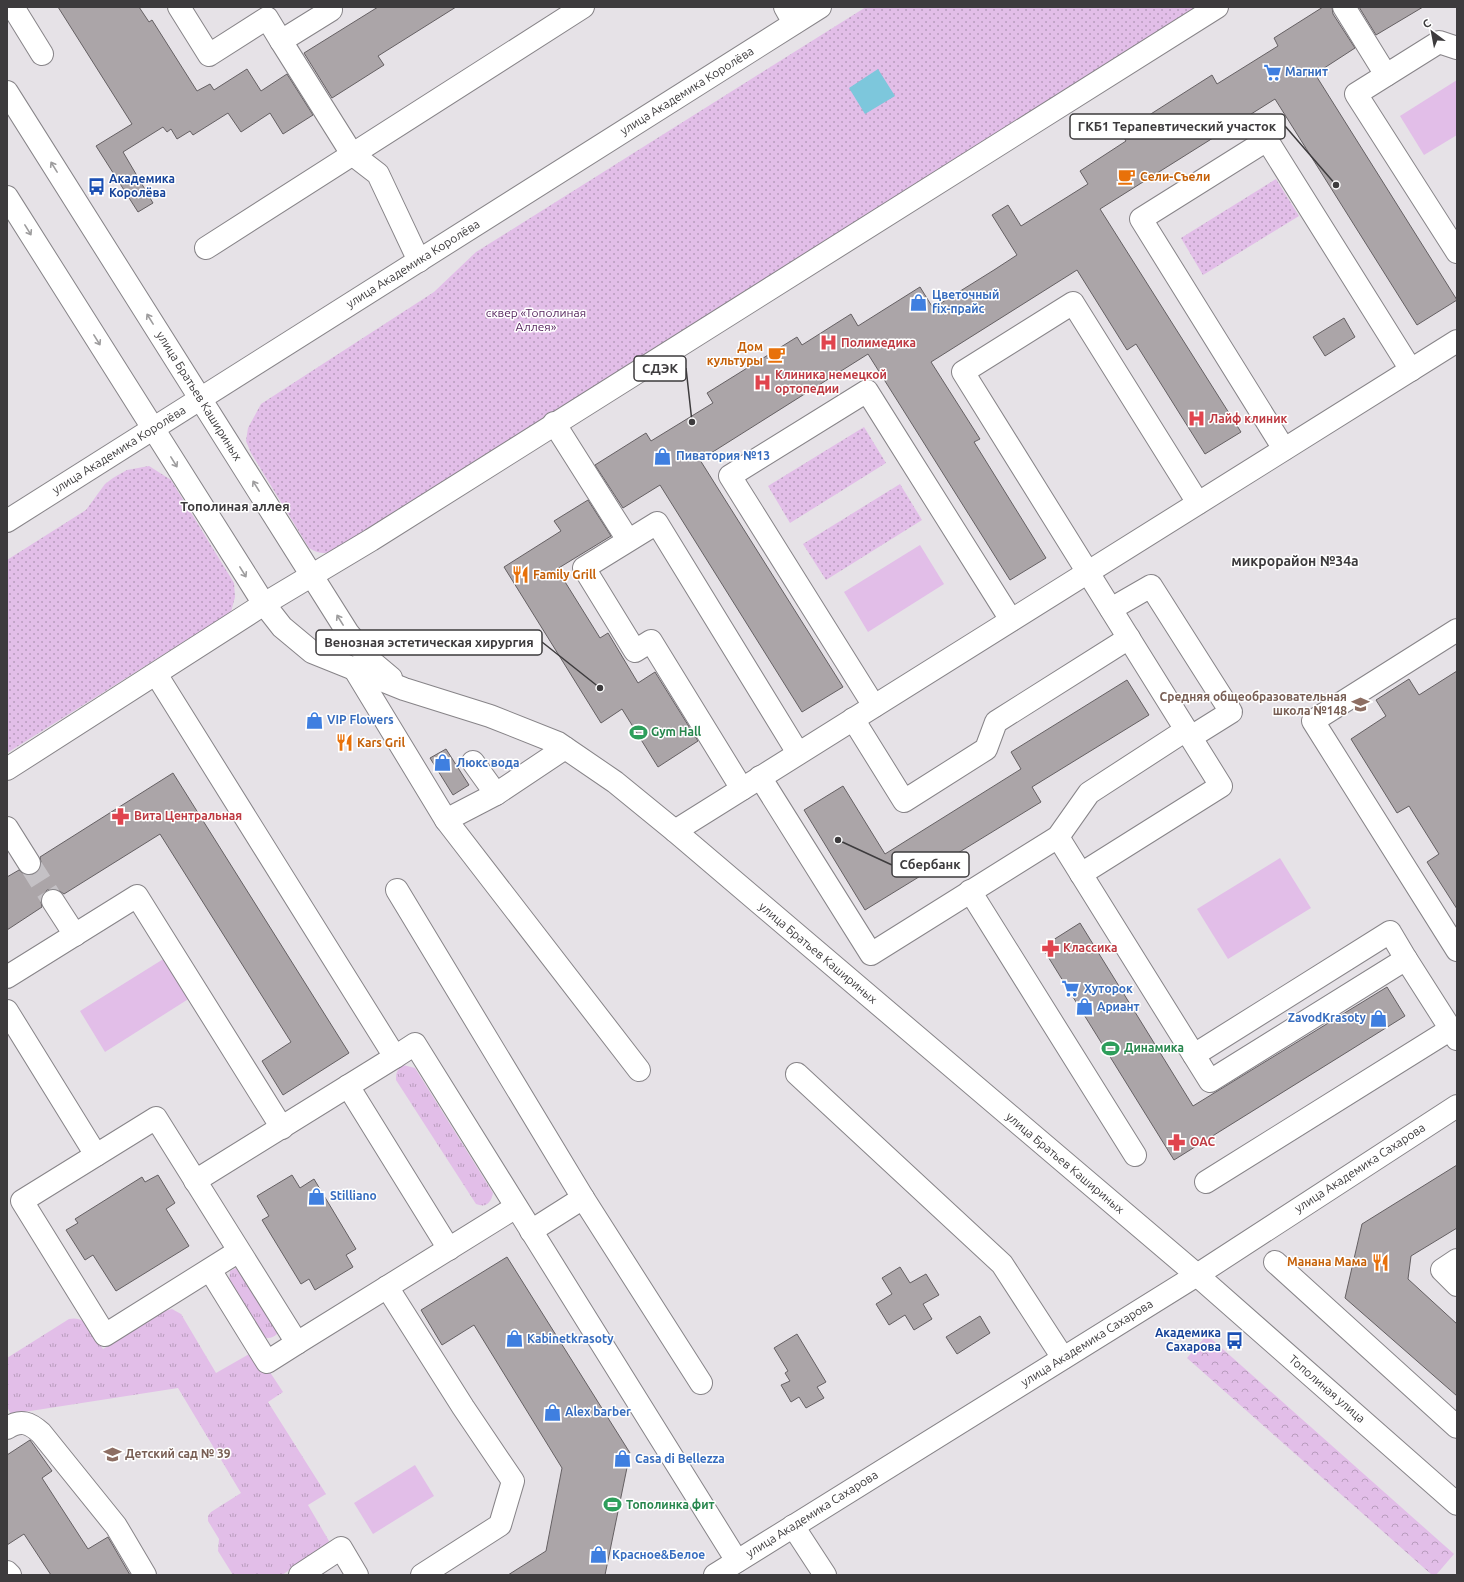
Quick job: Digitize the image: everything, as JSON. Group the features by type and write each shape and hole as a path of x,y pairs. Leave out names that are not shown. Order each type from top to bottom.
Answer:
{"main road":[{"path":"13,7 42,54"},
{"path":"179,7 209,55 267,18 352,154 378,174 419,261"},
{"path":"281,41 332,10 330,7"},
{"path":"206,248 583,7"},
{"name":"улица Академика Королёва","path":"7,521 419,261 789,15 820,7"},
{"path":"7,769 264,604 1217,7"},
{"path":"1344,7 1386,75"},
{"path":"1457,48 1439,42 1356,94 1457,252"},
{"name":"улица Братьев Кашириных","path":"7,92 348,632 372,662 404,689"},
{"path":"1284,449 1140,219 1267,140 1411,370"},
{"name":"улица Братьев Кашириных","path":"7,197 264,604 282,627 312,652 404,689 490,716 558,743 615,782 675,831 1197,1275"},
{"path":"1081,874 1221,786 963,372 1073,303 1198,503"},
{"path":"675,831 1457,341"},
{"path":"874,706 730,476 867,391 1010,620"},
{"path":"554,423 628,540"},
{"path":"742,789 651,641 635,651 584,568 656,523 798,753"},
{"path":"760,777 871,954 1058,837 1089,793 1189,733 1231,712 1151,586 1111,609"},
{"path":"1457,630 1313,721 1457,950"},
{"path":"853,719 904,801 986,749 996,722 1129,638"},
{"path":"355,670 446,820 639,1070"},
{"path":"156,674 395,1057"},
{"path":"446,820 496,794 565,748"},
{"path":"473,762 496,794"},
{"path":"7,828 29,863"},
{"path":"1058,837 1210,1081 1406,959"},
{"path":"397,890 583,1198 702,1383"},
{"path":"970,891 1135,1155"},
{"path":"7,977 138,896 282,1128"},
{"path":"53,901 75,935"},
{"path":"1194,1055 1390,932 1454,1034 1206,1182"},
{"path":"7,1011 96,1155"},
{"path":"195,1181 415,1044 737,1561"},
{"path":"796,1074 1002,1264 1063,1358"},
{"path":"348,1086 449,1249"},
{"name":"улица Академика Сахарова","path":"715,1575 1197,1275 1457,1106"},
{"path":"239,1251 105,1334 22,1202 156,1118 297,1343"},
{"path":"531,1232 583,1198"},
{"path":"210,1270 267,1362 516,1207"},
{"path":"1457,1260 1442,1270 1457,1285"},
{"path":"1275,1262 1457,1428"},
{"name":"Тополиная улица","path":"1197,1275 1457,1504"},
{"path":"387,1287 463,1407 513,1481 500,1525 422,1575"},
{"path":"7,1428 20,1422 32,1425 41,1433 116,1526 145,1575"},
{"path":"793,1526 824,1575"},
{"path":"300,1575 340,1548 357,1575"},
{"path":"7,1572 10,1575"}],"green space":[{"name":"сквер «Тополиная Аллея»","path":"866,7 1198,7 338,549 324,553 317,552 309,548 251,453 246,441 248,428 261,404 434,292 476,252"},
{"path":"1457,80 1457,135 1424,155 1400,116"},
{"path":"1276,179 1299,216 1203,275 1181,238"},
{"path":"864,427 886,463 790,523 768,486"},
{"path":"149,466 171,480 234,583 235,597 231,612 7,753 7,560 86,510 105,484 113,478 127,470"},
{"path":"900,484 922,520 826,580 803,544"},
{"path":"920,545 944,584 868,632 844,592"},
{"path":"1280,858 1311,908 1228,959 1197,909"},
{"path":"165,958 190,998 105,1052 80,1011"},
{"path":"403,1065 415,1068 493,1193 488,1204 476,1204 396,1080 397,1071"},
{"path":"236,1268 242,1268 278,1333 271,1338 262,1337 229,1282 230,1271"},
{"path":"172,1309 181,1314 216,1373 251,1353 260,1357 283,1392 268,1402 326,1494 308,1505 329,1541 326,1546 282,1575 233,1575 218,1551 219,1539 208,1521 208,1516 211,1512 241,1493 178,1388 11,1414 7,1407 7,1358 69,1319 81,1320 86,1323 103,1349 165,1311"},
{"path":"1207,1335 1454,1554 1436,1575 1432,1575 1187,1358"},
{"path":"415,1465 434,1496 373,1534 354,1503"}],"water":[{"path":"878,69 895,96 865,114 849,88"}],"building":[{"path":"58,7 139,7 149,22 152,20 197,91 210,84 214,90 247,69 261,91 287,74 313,115 283,134 270,113 241,132 228,113 193,135 190,131 177,139 171,129 167,132 163,127 123,152 153,203 138,212 96,146 132,124"},
{"path":"378,7 456,7 378,56 384,65 332,98 304,53"},
{"path":"1323,7 1332,7 1333,14 1355,48 1315,74 1457,300 1417,325 1275,99 1100,209 1241,432 1205,454 1136,344 1127,350 1077,270 931,362 980,439 974,442 1046,558 1010,580 868,354 700,460 843,687 802,712 660,485 623,508 595,465 646,433 651,441 713,403 707,393 797,337 802,345 851,314 858,326 920,287 933,308 994,270 1017,255 992,215 1008,205 1021,226 1088,184 1080,171 1126,141 1121,133 1212,75 1217,84 1278,46 1274,38"},
{"path":"1359,7 1423,7 1376,35"},
{"path":"1344,318 1355,337 1325,356 1313,337"},
{"path":"588,500 611,536 557,569 600,638 608,633 638,683 655,672 698,741 658,767 622,709 601,723 504,567 561,531 554,521"},
{"path":"1457,671 1457,909 1427,862 1439,854 1409,806 1397,813 1351,739 1386,716 1376,700 1409,679 1419,695"},
{"path":"1127,680 1149,715 1032,787 1041,802 865,910 804,810 843,786 885,854 1021,769 1011,752"},
{"path":"446,749 469,785 453,795 430,758"},
{"path":"173,773 349,1053 283,1095 262,1061 291,1042 160,834 64,894 58,890 47,890 42,896 42,907 7,930 7,877 19,870 24,874 35,874 40,868 40,857"},
{"path":"1080,923 1193,1106 1387,987 1405,1016 1174,1160 1042,947"},
{"path":"1457,1165 1457,1228 1411,1256 1408,1279 1457,1324 1457,1396 1345,1298 1362,1224"},
{"path":"158,1175 175,1203 166,1209 189,1246 116,1291 93,1255 85,1260 66,1230 78,1223 75,1219 142,1177 145,1182"},
{"path":"292,1175 300,1188 314,1179 356,1249 346,1255 353,1267 315,1290 309,1279 301,1284 262,1220 269,1216 257,1196"},
{"path":"507,1257 630,1453 605,1575 508,1575 546,1551 562,1468 474,1325 442,1345 421,1310"},
{"path":"900,1267 910,1283 926,1274 939,1295 923,1304 932,1319 914,1330 905,1315 889,1325 876,1304 892,1294 882,1278"},
{"path":"980,1316 990,1333 957,1354 946,1337"},
{"path":"797,1334 826,1382 817,1387 824,1398 806,1408 799,1397 791,1402 781,1385 790,1381 785,1373 788,1371 774,1348"},
{"path":"30,1440 52,1471 42,1478 88,1549 108,1537 130,1575 51,1575 24,1534 7,1545 7,1455"}],"tunnel":[{"path":"29,863 53,901"}],"place":[{"name":"Магнит","path":"1272,72"},
{"name":"Сели-Съели","path":"1127,177"},
{"name":"ГКБ1 Терапевтический участок","path":"1336,185"},
{"name":"Академика Королёва","path":"96,186"},
{"name":"Цветочный fix-прайс","path":"919,302"},
{"name":"Полимедика","path":"828,343"},
{"name":"Дом культуры","path":"776,354"},
{"name":"Клиника немецкой ортопедии","path":"762,382"},
{"name":"Лайф клиник","path":"1196,419"},
{"name":"СДЭК","path":"692,422"},
{"name":"Пиватория №13","path":"663,456"},
{"name":"Family Grill","path":"520,575"},
{"name":"Венозная эстетическая хирургия","path":"600,688"},
{"name":"Средняя общеобразовательная школа №148","path":"1360,704"},
{"name":"VIP Flowers","path":"314,720"},
{"name":"Gym Hall","path":"638,732"},
{"name":"Kars Gril","path":"344,743"},
{"name":"Люкс вода","path":"443,763"},
{"name":"Вита Центральная","path":"121,816"},
{"name":"Сбербанк","path":"838,840"},
{"name":"Классика","path":"1050,948"},
{"name":"Хуторок","path":"1071,989"},
{"name":"Ариант","path":"1084,1007"},
{"name":"ZavodKrasoty","path":"1379,1018"},
{"name":"Динамика","path":"1111,1048"},
{"name":"ОАС","path":"1177,1142"},
{"name":"Stilliano","path":"317,1196"},
{"name":"Манана Мама","path":"1380,1262"},
{"name":"Kabinetkrasoty","path":"514,1339"},
{"name":"Академика Сахарова","path":"1234,1340"},
{"name":"Alex barber","path":"552,1412"},
{"name":"Детский сад № 39","path":"112,1454"},
{"name":"Casa di Bellezza","path":"622,1459"},
{"name":"Тополинка фит","path":"613,1505"},
{"name":"Красное&Белое","path":"599,1555"}],"district":[{"name":"Тополиная аллея","path":"235,506"},
{"name":"микрорайон №34а","path":"1295,561"}]}
